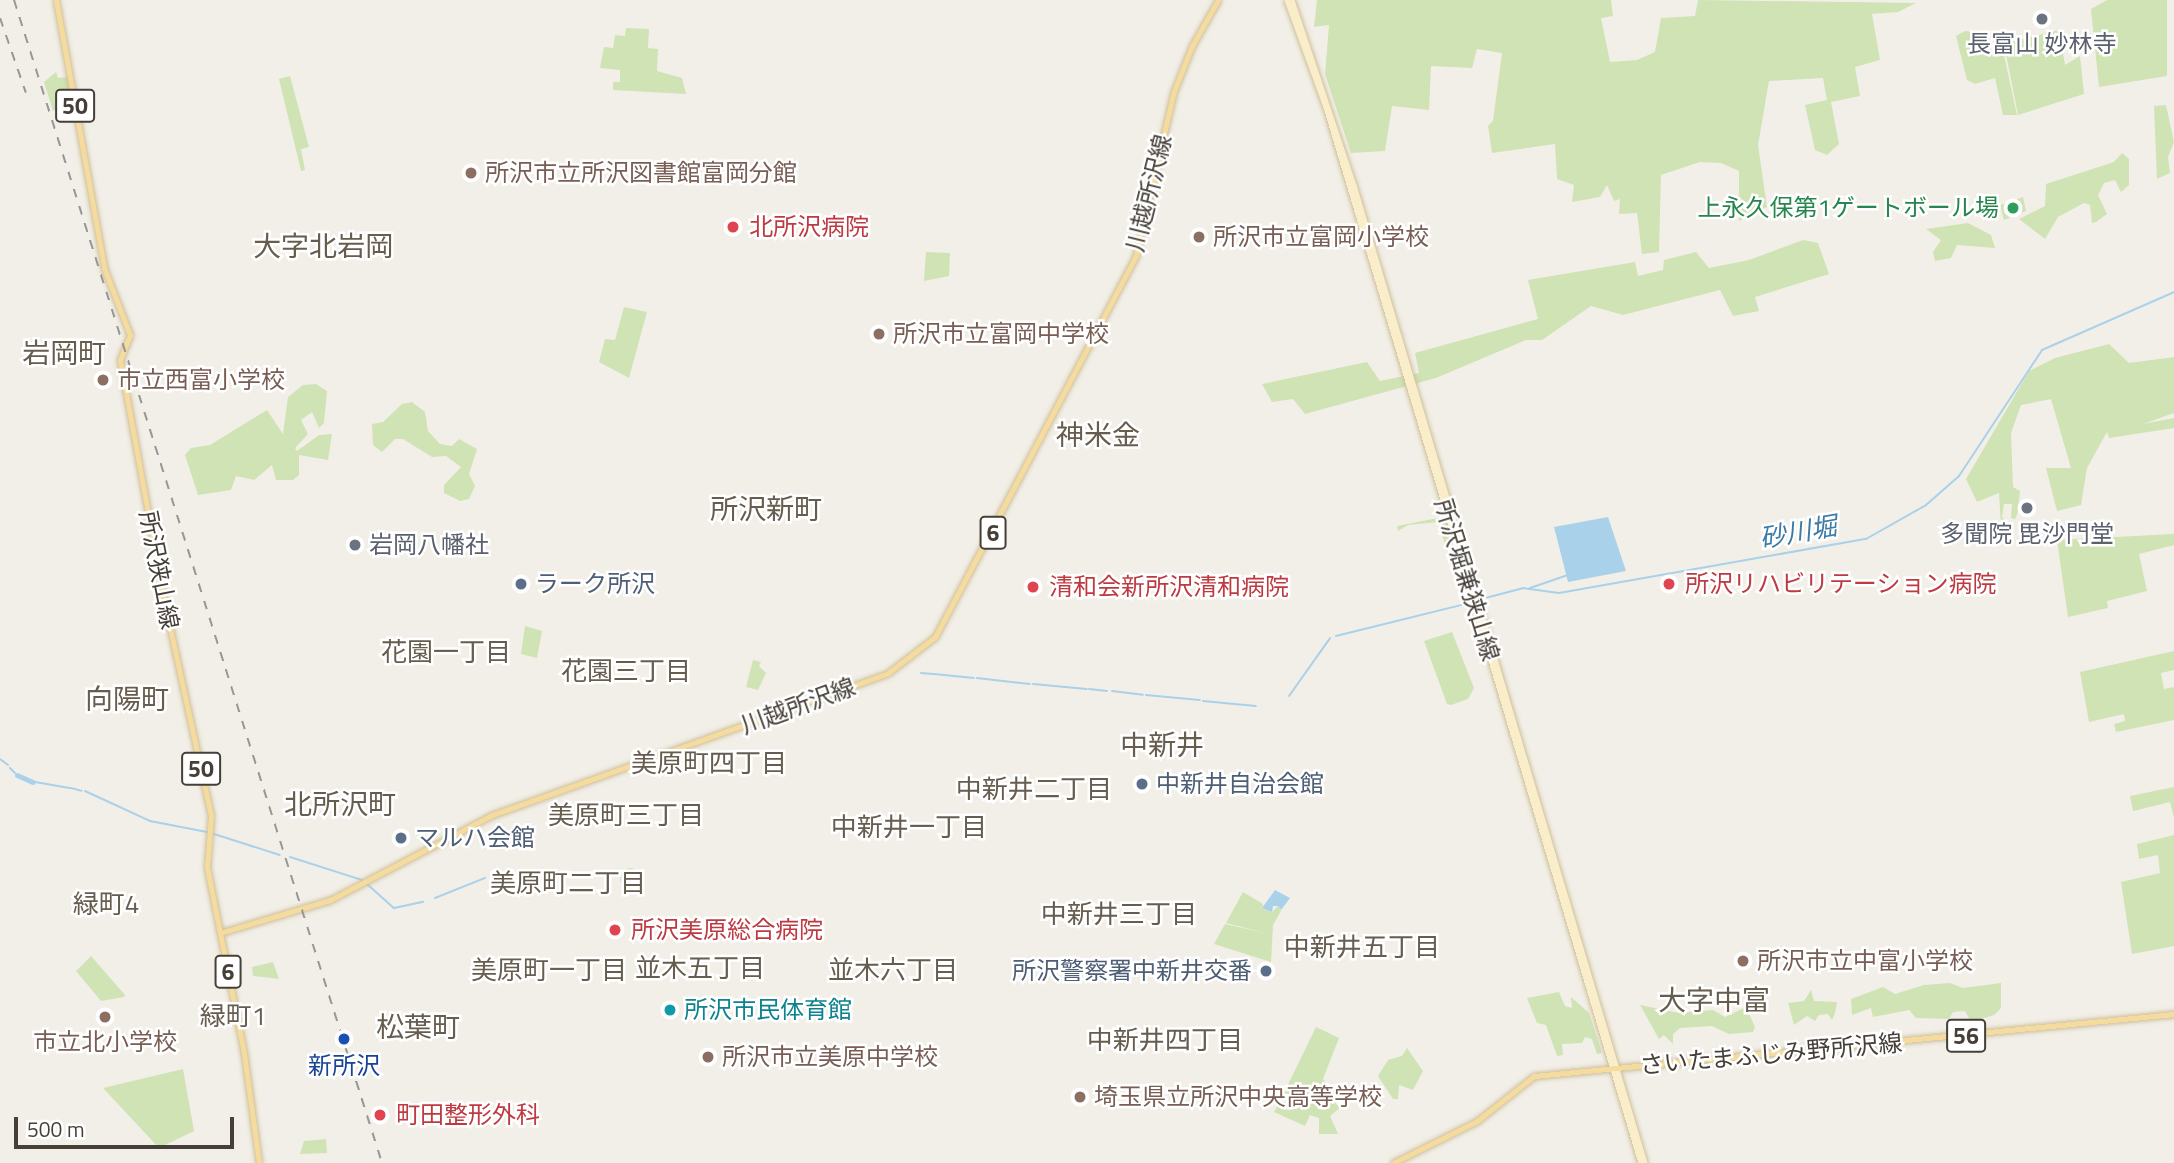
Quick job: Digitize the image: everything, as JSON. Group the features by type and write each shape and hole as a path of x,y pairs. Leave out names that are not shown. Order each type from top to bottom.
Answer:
{"main road":[{"name":"所沢狭山線","path":"56,0 105,274 130,335 120,360 181,682 211,816 207,867 219,933"},
{"name":"川越所沢線","path":"219,933 322,903 492,815 880,676 927,646 968,581 1136,255 1174,91 1192,46 1218,0"},
{"name":"所沢堀兼狭山線","path":"1289,0 1335,121 1643,1163"},
{"name":"6","path":"219,933 244,1053 259,1163"},
{"name":"さいたまふじみ野所沢線","path":"1393,1163 1484,1116 1532,1077 2174,1014"}],"green space":[{"path":"1317,0 1611,0 1613,16 1601,18 1610,62 1637,60 1655,52 1661,18 1695,16 1698,0 1916,3 1898,12 1872,14 1880,60 1855,67 1860,96 1831,102 1839,144 1827,155 1815,150 1805,105 1827,100 1823,78 1769,81 1758,145 1767,207 1739,221 1739,171 1721,163 1700,162 1661,175 1659,252 1642,254 1637,213 1619,214 1620,199 1614,201 1607,185 1600,197 1572,202 1574,185 1557,179 1555,144 1492,153 1488,126 1493,121 1502,53 1477,49 1472,68 1431,66 1429,110 1392,106 1385,151 1351,153 1325,74 1329,25 1314,27"},
{"path":"2107,0 2167,0 2167,76 2099,87 2091,9"},
{"path":"626,28 649,29 648,48 658,49 657,71 682,78 686,94 613,90 613,82 620,82 620,70 600,68 604,47 613,48 615,35 625,36"},
{"path":"2059,30 2065,65 2080,56 2084,94 2018,115 2004,44"},
{"path":"1965,31 1972,32 1977,56 2002,46 2017,115 2003,115 1995,78 1975,84 1967,80 1956,36"},
{"path":"56,72 58,78 68,77 72,101 53,111 44,82"},
{"path":"290,76 309,147 301,149 305,170 301,171 279,79"},
{"path":"2166,105 2174,142 2168,157 2170,173 2157,179 2154,106"},
{"path":"2122,153 2129,159 2129,185 2121,192 2115,180 2104,183 2098,195 2107,214 2096,222 2092,223 2090,205 2084,203 2058,217 2045,239 2019,219 2045,206 2046,184 2114,162"},
{"name":"上永久保第1ゲートボール場","path":"2023,197 2026,211 2004,220 2000,205"},
{"path":"1968,223 1991,235 1995,248 1957,245 1951,258 1935,261 1933,252 1941,240 1926,229"},
{"path":"1803,240 1818,243 1829,274 1755,297 1759,311 1733,316 1720,290 1623,315 1591,306 1542,340 1526,340 1436,378 1305,414 1293,399 1272,402 1262,384 1367,362 1380,381 1419,373 1415,353 1538,319 1528,280 1635,262 1638,276 1663,270 1664,260 1696,252 1709,268 1749,260"},
{"path":"926,252 950,253 949,276 924,281"},
{"path":"624,307 647,312 629,378 599,362 605,339 615,340"},
{"path":"2109,344 2129,363 2174,357 2174,413 2143,424 2174,418 2174,428 2109,438 2107,432 2087,468 2081,505 2057,511 2046,468 2071,468 2051,399 2021,405 2011,433 2013,487 2020,491 2018,512 2015,519 2011,518 2012,504 2004,504 2002,517 2008,524 2001,526 1999,493 1977,502 1966,479 2029,371 2055,358"},
{"path":"316,384 327,391 324,423 319,428 312,412 301,420 308,434 295,448 297,451 319,435 332,434 328,460 299,455 299,475 293,480 276,480 272,465 254,480 236,476 231,490 198,495 185,455 191,448 210,445 267,410 283,434 288,397 303,385"},
{"path":"412,402 425,412 428,431 440,444 452,446 459,439 477,449 469,474 475,486 469,499 460,501 444,493 444,485 461,467 446,456 432,457 403,439 395,439 382,452 373,445 372,424 383,422 402,404"},
{"path":"1438,518 1447,523 1456,556 1449,557 1438,522 1408,525 1398,531 1397,526"},
{"path":"2174,534 2174,545 2139,554 2147,591 2107,601 2108,608 2068,617 2057,540"},
{"path":"525,626 542,631 537,658 521,654"},
{"path":"1452,632 1474,688 1468,699 1451,705 1447,704 1424,641"},
{"path":"2174,651 2174,670 2161,673 2164,689 2174,687 2174,720 2116,732 2114,724 2125,721 2124,714 2089,722 2080,672"},
{"path":"753,660 761,662 759,666 766,673 758,690 746,687"},
{"path":"2174,787 2174,818 2170,802 2133,811 2130,796"},
{"path":"2174,835 2174,946 2132,954 2121,882 2160,873 2158,855 2139,859 2137,844"},
{"path":"630,868 637,871 640,878 637,885 630,888 623,885 620,878 623,871"},
{"path":"1243,892 1263,904 1262,908 1272,912 1278,906 1281,911 1273,925 1271,962 1214,944 1225,924 1270,934 1226,923"},
{"path":"91,956 124,997 101,1001 76,971"},
{"path":"273,962 279,979 253,976 252,967"},
{"path":"1950,983 1963,988 2001,983 2001,1008 1994,1015 1971,1022 1965,1011 1953,1012 1949,1019 1916,1018 1909,1010 1873,1017 1871,1008 1852,1015 1851,999 1883,987 1895,994 1924,985"},
{"path":"1811,990 1814,1001 1837,1002 1832,1020 1828,1014 1819,1015 1815,1021 1807,1016 1794,1025 1788,1003 1804,1001"},
{"path":"1559,992 1565,1006 1572,1008 1571,997 1589,1013 1602,1053 1597,1054 1592,1039 1585,1037 1582,1043 1562,1044 1563,1055 1557,1056 1546,1025 1537,1023 1527,998"},
{"path":"1640,1005 1679,1013 1713,1010 1725,1017 1746,1007 1755,1027 1753,1032 1729,1034 1712,1026 1680,1028 1673,1034 1673,1044 1664,1035 1659,1039"},
{"path":"1316,1027 1339,1038 1323,1079 1341,1107 1330,1116 1338,1134 1319,1134 1319,1118 1310,1115 1305,1126 1274,1112 1279,1103 1294,1109 1296,1104 1283,1095"},
{"path":"1407,1048 1423,1071 1413,1090 1399,1085 1398,1099 1393,1099 1378,1076 1388,1060 1402,1056"},
{"path":"183,1069 194,1131 159,1148 103,1088"},
{"path":"326,1139 327,1153 300,1154 304,1141"}],"water":[{"path":"1608,517 1626,571 1568,582 1554,527"},
{"path":"1275,890 1290,898 1281,910 1278,906 1273,906 1272,912 1262,908"}],"waterway":[{"name":"砂川堀","path":"1478,600 1523,588 1559,593 1866,539 1926,505 1959,476 2042,350 2174,292"},
{"path":"1530,588 1568,575"},
{"name":"砂川堀","path":"1336,636 1473,602"},
{"name":"砂川堀","path":"1289,696 1330,638"},
{"name":"砂川堀","path":"921,673 933,674"},
{"name":"砂川堀","path":"934,674 974,678"},
{"name":"砂川堀","path":"977,678 1030,684"},
{"name":"砂川堀","path":"1033,684 1087,689"},
{"name":"砂川堀","path":"1089,689 1107,691"},
{"name":"砂川堀","path":"1112,691 1143,695"},
{"name":"砂川堀","path":"1146,695 1200,700"},
{"name":"砂川堀","path":"1203,701 1256,706"},
{"name":"砂川堀","path":"0,759 8,765"},
{"name":"砂川堀","path":"10,768 15,773"},
{"name":"砂川堀","path":"17,775 33,782"},
{"name":"砂川堀","path":"35,782 69,788"},
{"name":"砂川堀","path":"71,788 82,791"},
{"name":"砂川堀","path":"85,791 150,821 207,832"},
{"name":"砂川堀","path":"214,834 280,855"},
{"name":"砂川堀","path":"290,857 362,880"},
{"name":"砂川堀","path":"435,898 485,878"},
{"name":"砂川堀","path":"367,884 394,908 423,902"}],"railway":[{"path":"14,0 382,1163"},
{"path":"0,18 26,93"}],"place":[{"name":"長富山 妙林寺","path":"2042,19"},
{"name":"所沢市立所沢図書館富岡分館","path":"471,173"},
{"name":"上永久保第1ゲートボール場","path":"2013,208"},
{"name":"北所沢病院","path":"733,227"},
{"name":"所沢市立富岡小学校","path":"1199,237"},
{"name":"所沢市立富岡中学校","path":"879,334"},
{"name":"市立西富小学校","path":"103,380"},
{"name":"多聞院 毘沙門堂","path":"2027,508"},
{"name":"岩岡八幡社","path":"355,545"},
{"name":"ラーク所沢","path":"521,584"},
{"name":"所沢リハビリテーション病院","path":"1669,584"},
{"name":"清和会新所沢清和病院","path":"1033,587"},
{"name":"中新井自治会館","path":"1142,784"},
{"name":"マルハ会館","path":"401,838"},
{"name":"所沢美原総合病院","path":"615,930"},
{"name":"所沢市立中富小学校","path":"1743,961"},
{"name":"所沢警察署中新井交番","path":"1266,971"},
{"name":"所沢市民体育館","path":"670,1010"},
{"name":"市立北小学校","path":"105,1017"},
{"name":"新所沢","path":"344,1039"},
{"name":"所沢市立美原中学校","path":"708,1057"},
{"name":"埼玉県立所沢中央高等学校","path":"1080,1097"},
{"name":"町田整形外科","path":"380,1115"}],"district":[{"name":"大字北岩岡","path":"323,246"},
{"name":"岩岡町","path":"64,353"},
{"name":"神米金","path":"1098,435"},
{"name":"所沢新町","path":"766,509"},
{"name":"花園一丁目","path":"446,652"},
{"name":"花園三丁目","path":"626,671"},
{"name":"向陽町","path":"127,699"},
{"name":"中新井","path":"1162,745"},
{"name":"美原町四丁目","path":"709,763"},
{"name":"中新井二丁目","path":"1034,789"},
{"name":"北所沢町","path":"340,804"},
{"name":"美原町三丁目","path":"626,815"},
{"name":"中新井一丁目","path":"909,827"},
{"name":"美原町二丁目","path":"568,883"},
{"name":"緑町4","path":"106,904"},
{"name":"中新井三丁目","path":"1119,914"},
{"name":"中新井五丁目","path":"1362,947"},
{"name":"並木五丁目","path":"700,968"},
{"name":"美原町一丁目","path":"549,970"},
{"name":"並木六丁目","path":"893,970"},
{"name":"大字中富","path":"1714,1000"},
{"name":"緑町1","path":"233,1016"},
{"name":"松葉町","path":"418,1027"},
{"name":"中新井四丁目","path":"1165,1040"}]}
